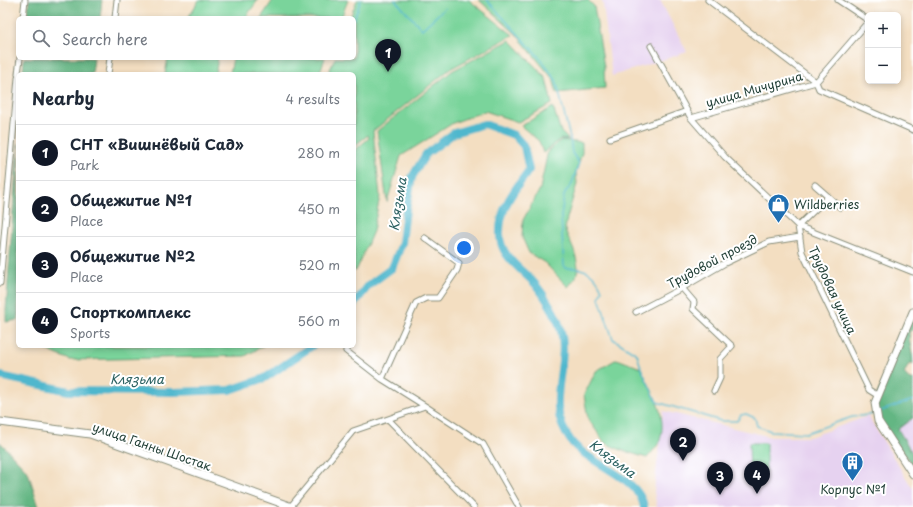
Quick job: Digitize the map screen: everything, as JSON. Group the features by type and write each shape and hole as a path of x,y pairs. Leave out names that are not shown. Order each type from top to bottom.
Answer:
{"main road":[{"path":"913,312 877,395 875,403 877,415 913,474"},
{"name":"улица Ганны Шостак","path":"0,422 90,434 291,507"}],"street":[{"path":"23,16 25,0"},
{"path":"115,16 117,0"},
{"path":"708,0 816,82 819,89 913,130"},
{"path":"838,0 865,19"},
{"name":"улица Мичурина","path":"691,118 816,82 865,22"},
{"path":"651,46 691,118 725,157 798,226 913,272"},
{"path":"18,72 20,60"},
{"path":"108,72 110,60"},
{"path":"0,283 16,101"},
{"path":"610,138 687,111"},
{"path":"815,185 840,207"},
{"path":"798,226 828,197"},
{"name":"Трудовая улица","path":"798,226 802,252 869,390 877,395"},
{"path":"382,379 416,303 426,298 438,298 457,270 459,263 424,238"},
{"name":"Трудовой проезд","path":"636,312 725,263 769,242 800,238"},
{"path":"682,288 694,302 693,309 732,346 720,359 720,378 714,391"},
{"path":"346,350 382,379 483,444 518,507"},
{"path":"291,507 353,430 425,406"},
{"path":"388,419 474,507"}],"shaded area":[{"path":"601,0 660,0 687,52 612,76 603,4"},
{"path":"663,411 771,437 810,437 868,416 913,489 913,507 657,507 654,492"},
{"path":"913,418 913,454 898,429"}],"green space":[{"path":"29,0 102,0 100,16 27,16"},
{"path":"199,0 258,0 246,16 189,16"},
{"path":"273,0 348,0 342,16 262,16"},
{"path":"357,0 469,0 513,35 450,69 373,131 380,196 373,231 356,270 356,149 369,138 368,135 356,144 356,72 329,72 334,60 356,60 356,16 351,16"},
{"path":"479,0 588,0 594,6 604,67 605,88 557,93 553,79 516,34"},
{"path":"510,40 546,78 552,104 518,122 485,111 453,123 401,156 387,202 377,131 452,71"},
{"path":"24,60 94,60 92,72 23,72"},
{"path":"168,60 218,60 215,72 165,72"},
{"path":"233,60 324,60 320,72 230,72"},
{"path":"553,107 561,132 569,140 560,139 543,153 539,141 521,126"},
{"path":"561,140 582,143 582,153 576,172 577,184 565,230 575,253 578,267 576,277 568,287 545,263 529,253 522,237 523,220 540,189 548,151"},
{"path":"16,171 16,320 6,322"},
{"path":"913,312 913,329 909,332 913,365 910,363 904,373 910,380 913,380 913,418 898,429 913,454 913,465 878,421 877,395"},
{"path":"42,348 259,348 245,356 70,360"},
{"path":"617,359 641,368 654,394 660,412 662,430 660,440 647,458 621,450 605,443 588,419 584,395 596,371"},
{"path":"0,442 28,472 39,507 0,507"},
{"path":"749,443 766,443 766,472 750,473"}],"waterway":[{"path":"355,16 361,0"},
{"path":"395,0 422,29 445,8"},
{"path":"487,0 539,57 556,80 570,138 572,153 579,163 571,186 566,191 564,196 561,216 564,266 566,268 578,268 588,272 596,279 602,290 599,298 613,339 637,354 641,368 657,402 721,421 737,421 741,415 746,414 755,418 757,426 771,431 806,433 852,417 875,414"},
{"name":"Клязьма","path":"356,301 369,285 392,268 402,243 412,177 426,154 454,133 484,124 514,135 524,146 529,170 508,200 500,225 501,243 508,257 531,279 539,289 557,319 562,335 563,350 558,396 558,411 562,426 571,441 579,449 624,479 633,487 640,496 644,507"},
{"name":"Клязьма","path":"0,376 69,391 174,392 230,390 265,378 309,348"},
{"path":"878,412 913,400"}],"place":[{"name":"СНТ «Вишнёвый Сад»","path":"388,72"},
{"name":"Wildberries","path":"778,224"},
{"name":"Общежитие №1","path":"683,461"},
{"name":"Корпус №1","path":"853,482"},
{"name":"Спорткомплекс","path":"757,494"},
{"name":"Общежитие №2","path":"720,495"}]}
